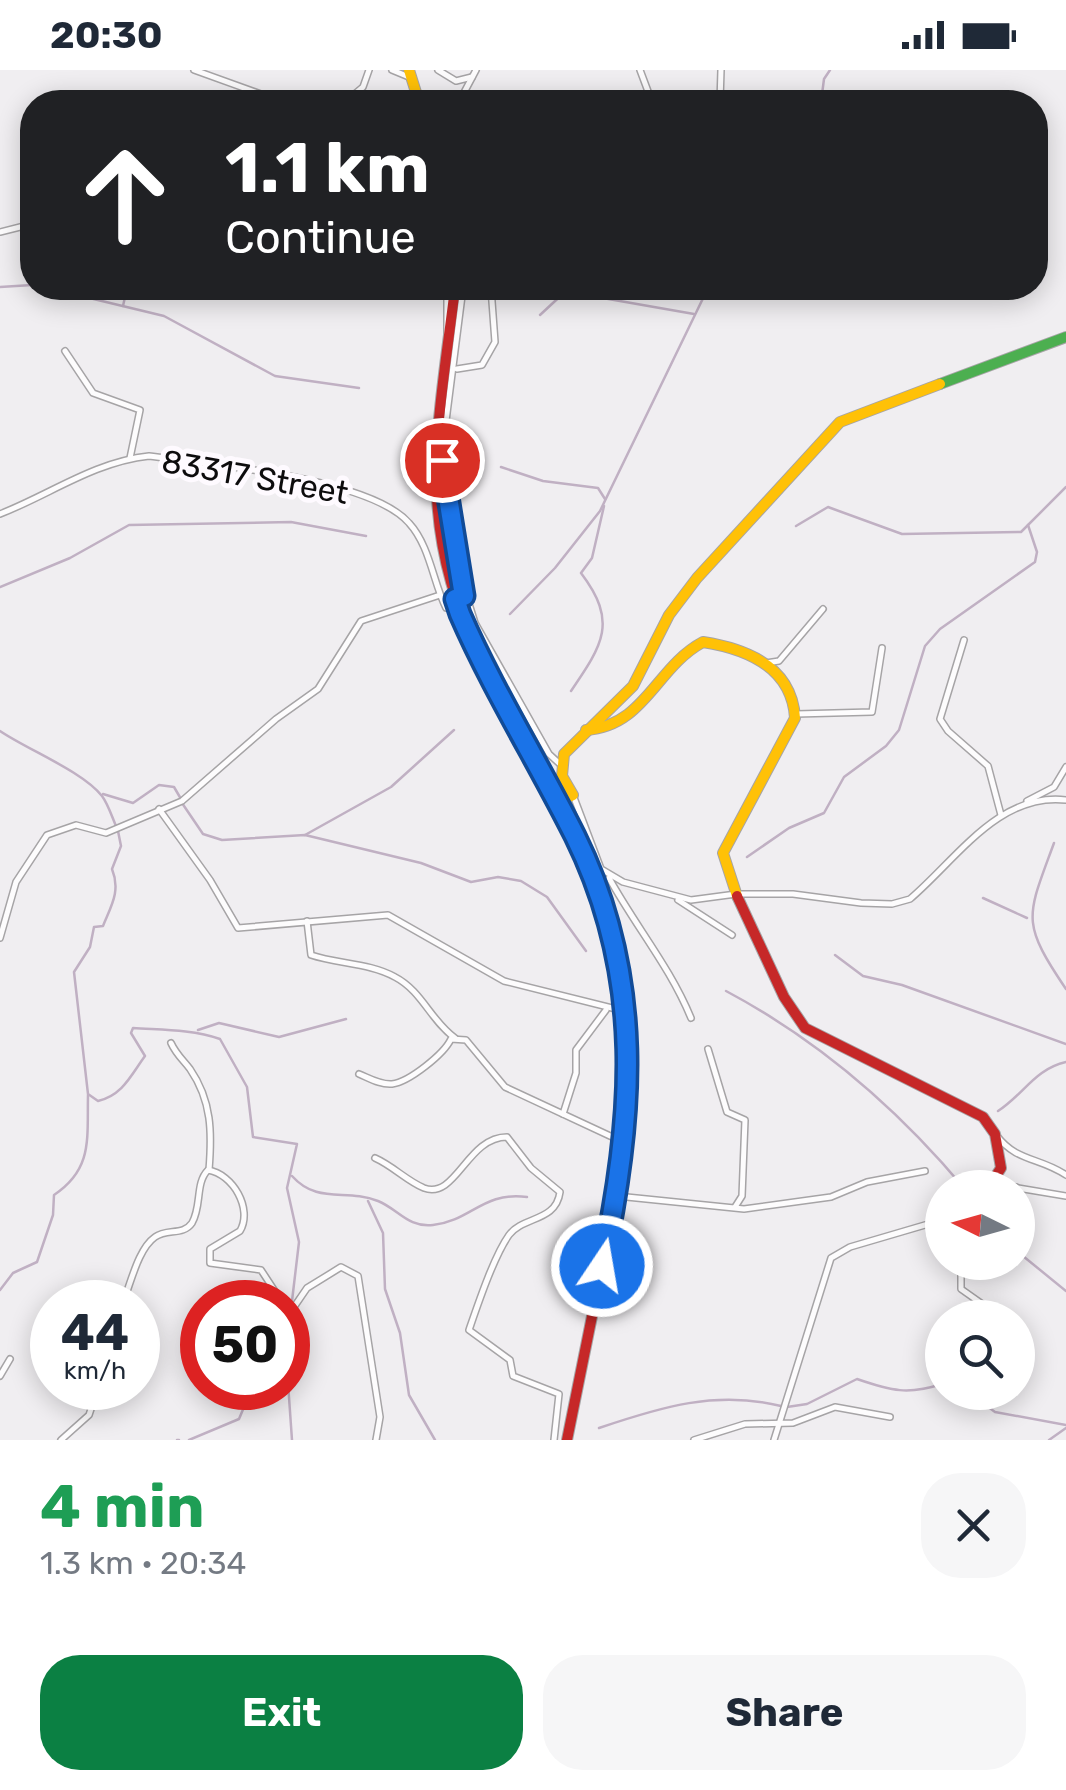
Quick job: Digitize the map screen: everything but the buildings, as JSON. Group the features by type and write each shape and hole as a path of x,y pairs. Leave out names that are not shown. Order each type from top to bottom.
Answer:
{"street":[{"path":"194,70 250,90"},
{"path":"392,70 410,74"},
{"path":"438,70 456,82 472,77"},
{"path":"465,90 476,70"},
{"path":"450,300 433,503 478,654 557,803 607,918 628,1057 626,1143 618,1196 568,1440"},
{"path":"438,459 456,369 462,300"},
{"path":"456,369 482,366 493,348 496,330 492,300"},
{"path":"561,765 564,754 633,686 669,614 697,578 840,422 1066,337"},
{"path":"65,351 93,392 140,410 130,458"},
{"name":"83317 Street","path":"0,514 74,478 130,458 149,456 249,471 372,499 411,525 440,595"},
{"path":"0,938 16,882 47,835 76,824 106,833 197,790 260,732 318,690 361,621 440,595 446,608 459,600"},
{"path":"459,600 549,754 561,765 608,876 650,948 671,972 691,1018"},
{"path":"764,663 779,661 823,609"},
{"path":"964,640 940,719 988,766 1002,817"},
{"path":"586,730 615,725 632,715 648,700 679,653 694,645 713,643 764,663 785,680 796,714 723,853 736,894 784,997 805,1028 984,1117 1013,1155 1039,1160 1066,1175"},
{"path":"796,714 858,716 872,712 882,648"},
{"path":"608,876 691,900 736,894 892,904 910,898 1002,817 1052,789 1066,768"},
{"path":"557,803 573,795"},
{"path":"1024,803 1065,801"},
{"path":"159,809 210,880 238,928 246,931 282,922 388,915 504,981 623,1010"},
{"path":"672,895 732,934"},
{"path":"307,921 311,955 394,976 420,997 438,1024 455,1038 472,1044 505,1088 626,1143"},
{"path":"563,1114 576,1072 576,1050 607,1009"},
{"path":"359,1074 382,1083 398,1083 442,1053 455,1038"},
{"path":"132,1280 148,1244 156,1236 186,1229 193,1222 213,1142 208,1106 188,1066 171,1044"},
{"path":"708,1050 727,1112 745,1120 742,1196 736,1208"},
{"path":"995,1134 1000,1170"},
{"path":"376,1158 422,1187 436,1189 451,1182 481,1145 503,1136 513,1141 531,1168 558,1190 560,1198 548,1213 508,1236 468,1330 510,1360 512,1376 559,1394 554,1440"},
{"path":"208,1170 221,1173 234,1186 245,1218 240,1232 210,1249 210,1263 262,1270 268,1280"},
{"path":"618,1196 736,1208 831,1196 867,1182 925,1172"},
{"path":"1035,1191 1066,1196"},
{"path":"774,1440 831,1258 850,1246 925,1225"},
{"path":"310,1286 341,1267 358,1276 380,1417 376,1440"},
{"path":"961,1280 961,1289 977,1300"},
{"path":"0,1376 10,1359"},
{"path":"694,1440 735,1426 779,1420 793,1423 844,1406 890,1418"},
{"path":"61,1440 91,1410"}],"waterway":[{"path":"823,90 830,70"},
{"path":"0,287 20,286"},
{"path":"98,300 164,316 275,376 359,388"},
{"path":"123,306 124,300"},
{"path":"540,315 556,300"},
{"path":"614,300 694,314"},
{"path":"510,614 555,568 600,511 702,300"},
{"path":"501,467 543,481 598,488 605,499"},
{"path":"796,526 828,507 902,534 1021,532 1066,487"},
{"path":"571,691 591,660 602,633 600,606 581,573 592,558 604,506"},
{"path":"0,587 70,558 129,525 291,522 366,536"},
{"path":"747,857 789,828 824,813 844,777 886,746 899,730 925,646 940,629 1035,562 1037,552 1028,525"},
{"path":"305,835 391,787 454,730"},
{"path":"0,731 93,787 104,799 116,826"},
{"path":"103,794 133,803 159,785 174,787 181,799"},
{"path":"182,803 203,834 222,840 305,835 421,863 471,882 498,877 521,881 547,897 586,951"},
{"path":"118,831 121,846 112,869 114,898 103,926 94,927 90,947 74,972 88,1094 98,1101 114,1094 145,1056 131,1033 133,1028 220,1039 247,1087 253,1137 297,1144 287,1188 299,1242 294,1280"},
{"path":"1054,843 1038,887 1033,918 1041,948 1066,989"},
{"path":"983,898 1027,918"},
{"path":"835,955 863,976 902,985 1066,1044"},
{"path":"726,991 793,1031 855,1078 948,1170"},
{"path":"198,1030 219,1023 279,1037 346,1019"},
{"path":"998,1111 1038,1076 1066,1062"},
{"path":"0,1290 13,1273 37,1262 53,1215 54,1195 82,1164 88,1095"},
{"path":"292,1176 322,1193 378,1201 424,1225 458,1218 499,1198 527,1197"},
{"path":"368,1201 383,1233 385,1289 400,1333 409,1395 435,1440"},
{"path":"1035,1266 1066,1291"},
{"path":"787,1407 807,1404 857,1379 900,1390 925,1388"},
{"path":"599,1428 644,1413 711,1400 781,1406"},
{"path":"189,1440 239,1419 243,1410"},
{"path":"290,1410 292,1440"},
{"path":"992,1410 1066,1425"},
{"path":"1049,1440 1066,1428"}],"traffic: fast":[{"path":"940,384 1066,337"},
{"path":"480,657 576,839 607,918 628,1057 623,1165 606,1247"}],"traffic: slow":[{"path":"409,70 415,90"},
{"path":"557,803 573,795 562,776 564,754 633,686 669,615 697,578 840,422 940,384"},
{"path":"586,730 623,718 673,666 703,642 751,656 776,674 786,686 795,718 723,853 737,896"}],"traffic: jam":[{"path":"453,300 438,431 439,519 459,608 480,657"},
{"path":"737,896 784,997 805,1028 983,1117 995,1134 1000,1170"},
{"path":"567,1440 606,1247"}],"route":[{"path":"442,460 464,596 455,599 460,614 576,839 607,918 626,1033 628,1118 624,1166 602,1266"}]}
